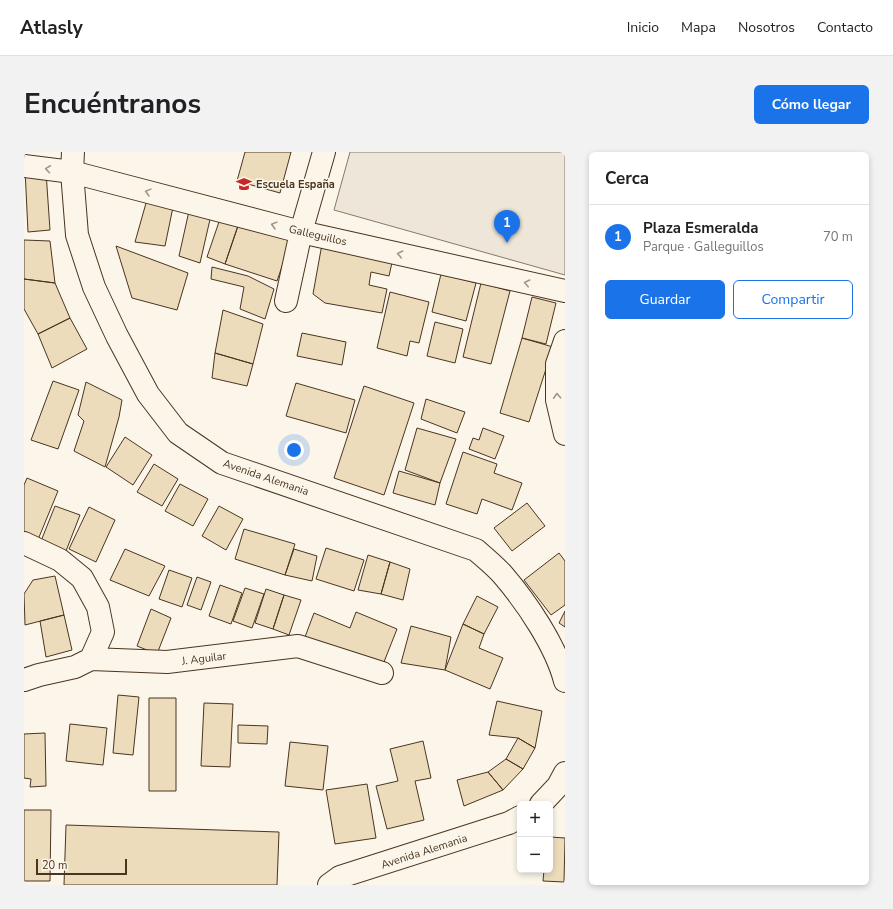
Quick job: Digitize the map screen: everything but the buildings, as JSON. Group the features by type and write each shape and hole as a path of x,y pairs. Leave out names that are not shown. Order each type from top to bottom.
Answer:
{"street":[{"path":"286,302 300,232 324,152"},
{"name":"Galleguillos","path":"24,166 73,162 300,232 565,291"},
{"name":"Avenida Alemania","path":"73,162 77,235 94,287 117,336 148,394 178,433 222,463 476,550 503,575 524,602 545,635 564,674"},
{"path":"565,341 557,364 557,400 565,434"},
{"path":"24,543 60,560 82,578 98,608 103,632 91,659"},
{"name":"J. Aguilar","path":"24,680 75,667 91,659 167,662 298,646 382,672"},
{"path":"544,801 558,786 565,773"},
{"name":"Avenida Alemania","path":"329,885 340,877 509,823 517,819"}],"shaded area":[{"path":"350,152 565,152 565,275 334,210"}],"place":[{"name":"Escuela España","path":"244,184"},
{"name":"Plaza Esmeralda","path":"507,243"}]}
